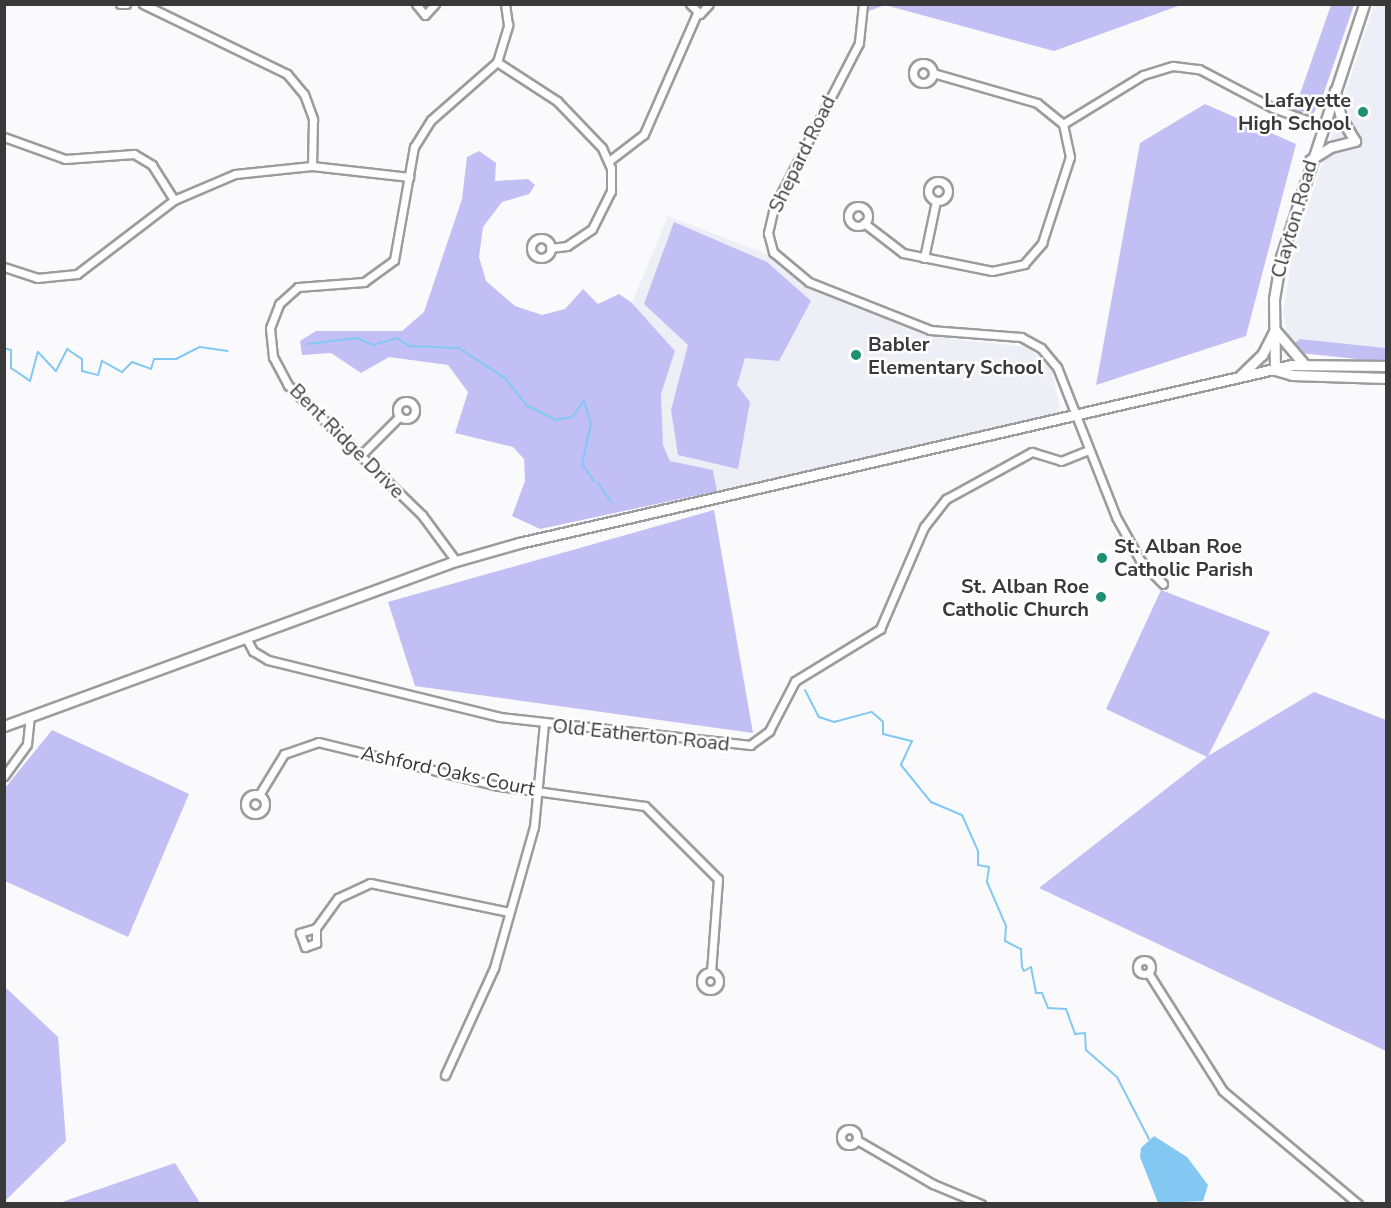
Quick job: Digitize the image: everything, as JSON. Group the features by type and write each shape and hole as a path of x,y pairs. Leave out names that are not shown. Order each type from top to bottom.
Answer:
{"main road":[{"name":"Clayton Road","path":"1275,370 1279,264 1321,125 1364,4"},
{"path":"1310,160 1331,147 1355,141 1341,118 1334,88"},
{"path":"1241,375 1262,356 1275,329 1304,364"},
{"path":"4,726 456,561 1241,375 1304,364 1386,366"},
{"path":"1275,370 1292,375 1386,378"}],"street":[{"path":"120,4 126,4"},
{"path":"143,4 287,74 304,94 314,119 312,166"},
{"path":"416,4 425,15 435,4"},
{"path":"505,4 508,25 497,62 557,101 609,161 611,191 596,224 576,242 550,248"},
{"path":"690,4 697,13"},
{"path":"609,161 644,134 697,13 709,4"},
{"name":"Shepard Road","path":"863,4 860,43 774,207 768,233 773,252 808,282 930,330 1032,342 1057,367 1086,451 1133,548 1163,584"},
{"name":"Bent Ridge Drive","path":"456,561 434,528 288,385 273,357 270,327 279,303 298,287 364,282 387,269 398,252 409,177 422,130 497,62"},
{"path":"1063,124 1143,75 1173,66 1199,69 1273,108 1321,125"},
{"path":"864,223 885,244 924,258 999,272 1030,259 1042,243 1070,157 1063,124 1037,103 933,73"},
{"path":"4,137 65,159 134,154 152,165 174,200"},
{"path":"4,267 37,278 77,274 174,200 227,176 312,166 409,177"},
{"path":"924,258 936,201"},
{"path":"362,455 399,417"},
{"name":"Old Eatherton Road","path":"246,638 253,651 268,660 544,724 744,746 758,742 795,681 880,629 924,527 946,499 1032,452 1061,461 1086,451"},
{"path":"4,776 27,744 30,716"},
{"path":"445,1075 494,968 534,827 544,724"},
{"name":"Ashford Oaks Court","path":"259,795 284,754 318,742 538,792 645,806 709,864 721,890 711,972"},
{"path":"316,928 345,892 370,883 509,912"},
{"path":"1149,974 1223,1091 1358,1203"},
{"path":"857,1140 933,1184 981,1203"}],"shaded area":[{"path":"979,4 981,6 1181,5 1054,51 885,5 869,11 867,5"},
{"path":"1331,5 1354,5 1321,101 1313,114 1305,115 1294,111"},
{"name":"Lafayette High School","path":"1374,5 1386,5 1386,348 1300,339 1290,347 1283,313 1292,256"},
{"path":"1205,104 1296,144 1246,336 1096,385 1140,143"},
{"path":"479,151 496,163 495,181 528,179 535,185 529,194 502,202 483,227 479,257 486,281 515,306 542,315 565,309 583,289 598,304 619,294 632,303 675,351 661,394 663,445 670,461 713,470 717,491 540,529 512,516 525,481 524,459 513,447 455,433 468,392 448,365 389,357 361,373 331,353 302,355 300,341 316,331 402,331 424,312 462,199 467,157"},
{"name":"Babler Elementary School","path":"668,216 769,255 812,287 918,329 952,339 1028,347 1052,371 1060,408 1054,414 717,491 713,470 670,461 663,445 661,394 675,351 632,303"},
{"path":"674,222 767,262 811,301 779,361 745,358 737,385 750,402 738,469 678,455 671,410 688,345 644,304"},
{"path":"1300,339 1386,348 1386,362 1300,353 1290,347"},
{"path":"714,510 753,733 415,686 388,602"},
{"path":"1161,590 1270,632 1208,756 1314,692 1386,720 1386,1051 1039,888 1207,757 1106,709"},
{"path":"52,730 189,794 128,937 5,881 5,788"},
{"path":"5,987 58,1037 66,1141 5,1201"},
{"path":"1154,1136 1187,1157 1208,1185 1203,1201 1158,1203 1140,1157 1141,1148"},
{"path":"175,1163 200,1203 59,1203"}],"waterway":[{"path":"308,344 357,338 373,345 397,338 409,346 459,348 506,379 526,405 555,420 572,417 584,401 591,424 582,464 594,481"},
{"path":"4,348 11,350 11,368 30,381 38,352 56,371 67,349 82,359 82,371 98,375 102,361 122,372 132,362 151,369 154,359 176,359 200,347 228,351"},
{"path":"598,483 612,503"},
{"path":"805,690 819,717 834,722 872,712 883,722 883,734 912,741 901,765 931,802 962,815 978,851 978,865 989,867 987,882 1006,926 1005,941 1021,949 1022,967 1024,971 1031,967 1036,993 1042,993 1048,1008 1066,1009 1075,1034 1085,1033 1086,1050 1117,1077 1149,1139"}],"place":[{"name":"Lafayette High School","path":"1363,112"},
{"name":"Babler Elementary School","path":"856,355"},
{"name":"St. Alban Roe Catholic Parish","path":"1102,558"},
{"name":"St. Alban Roe Catholic Church","path":"1101,597"}]}
